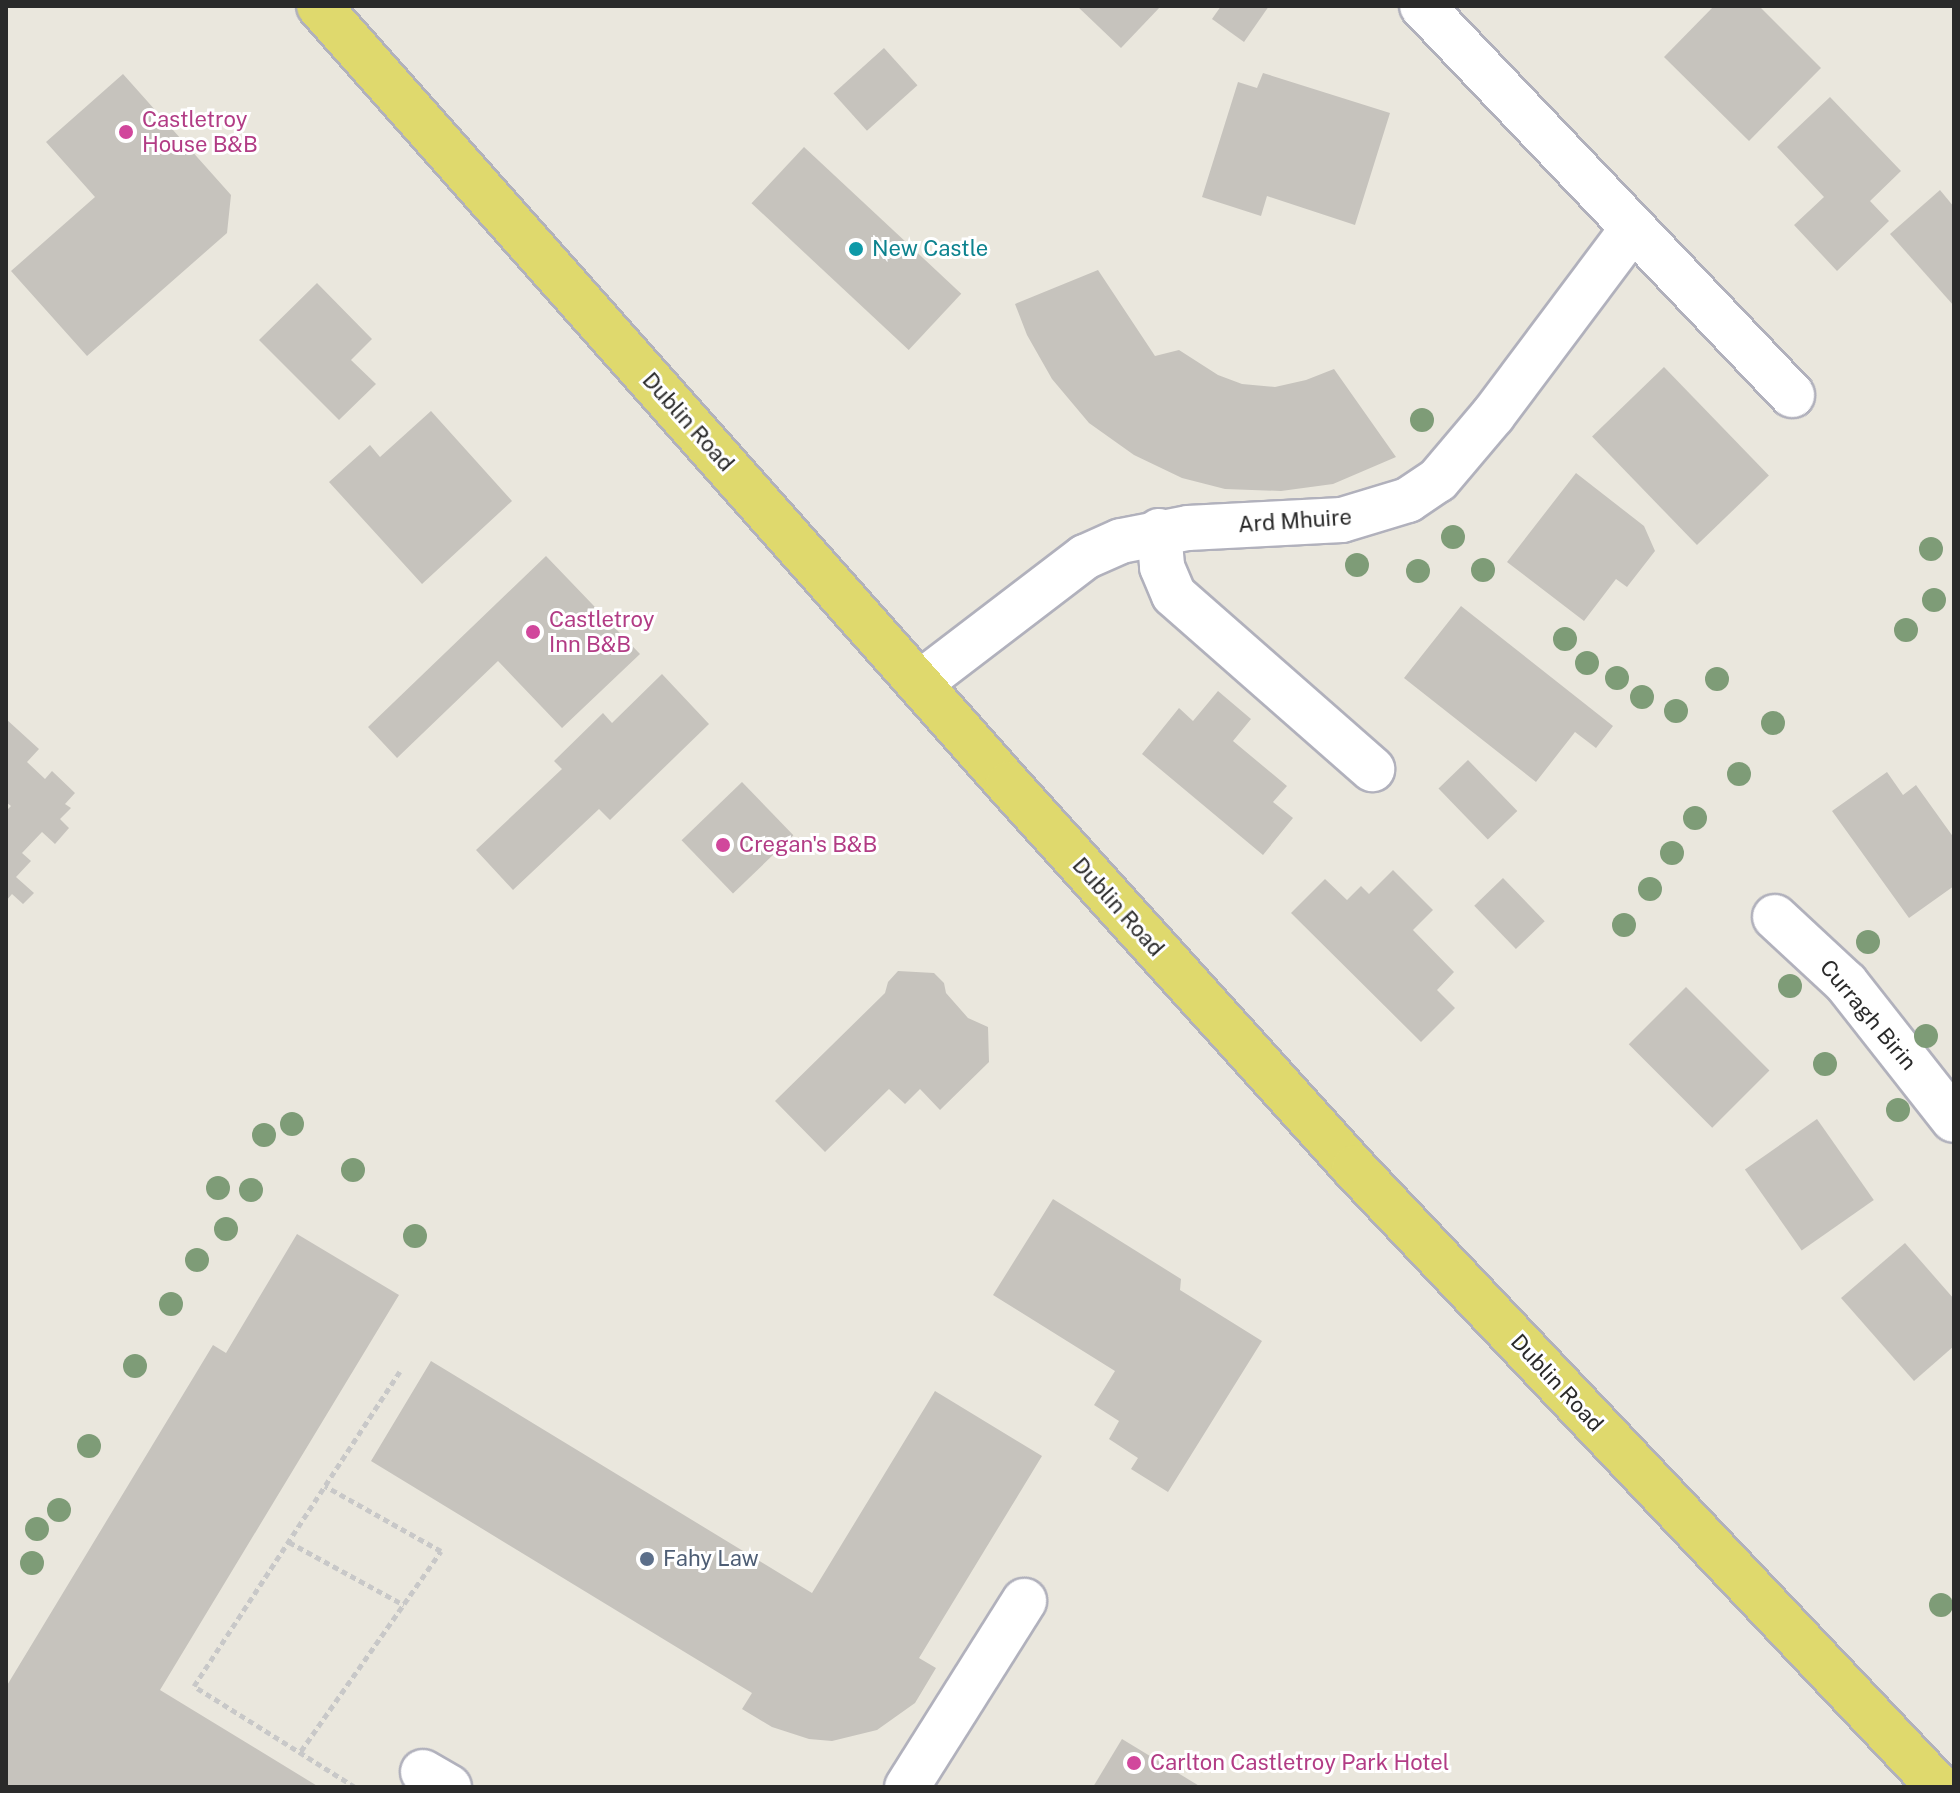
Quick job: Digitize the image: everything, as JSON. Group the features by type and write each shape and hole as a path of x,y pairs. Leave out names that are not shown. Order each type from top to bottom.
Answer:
{"main road":[{"name":"Dublin Road","path":"319,6 1354,1168 1939,1787"}],"street":[{"path":"1422,6 1792,395"},
{"name":"Ard Mhuire","path":"920,683 1085,557 1121,541 1159,531 1342,520 1408,500 1438,480 1493,415 1632,229"},
{"path":"1159,531 1162,567 1174,595 1372,769"},
{"name":"Curragh Birin","path":"1775,917 1846,983 1954,1120"},
{"path":"907,1787 1024,1601"}],"path":[{"path":"355,1787 194,1686 400,1371"},
{"path":"301,1751 441,1551 325,1486"},
{"path":"289,1542 404,1605"}],"building":[{"path":"1077,6 1161,6 1121,48"},
{"path":"1221,6 1269,6 1244,42 1212,19"},
{"path":"1714,6 1759,6 1821,68 1749,141 1664,57"},
{"path":"884,48 917,85 867,131 833,94"},
{"path":"1263,73 1390,113 1355,225 1267,196 1261,216 1202,197 1238,82 1257,88"},
{"path":"123,74 231,195 227,233 87,356 11,271 95,197 46,142"},
{"path":"1830,97 1901,171 1870,201 1889,221 1837,271 1794,225 1824,197 1777,147"},
{"name":"New Castle","path":"804,147 961,294 909,350 751,203"},
{"path":"1940,190 1954,207 1954,306 1890,234"},
{"path":"1098,270 1155,356 1179,350 1218,375 1242,384 1275,387 1334,369 1396,457 1333,484 1281,491 1225,489 1182,478 1134,455 1089,423 1052,379 1027,335 1015,304"},
{"path":"317,283 372,339 351,360 376,384 339,420 259,340"},
{"path":"1664,367 1769,476 1697,545 1592,436"},
{"path":"431,411 512,501 422,584 329,482 370,445 380,457"},
{"path":"1576,473 1644,526 1655,551 1627,587 1616,579 1584,621 1507,562"},
{"path":"546,556 640,654 562,728 498,661 397,758 368,727"},
{"path":"1461,606 1613,726 1596,748 1575,732 1536,782 1404,678"},
{"path":"662,674 709,724 610,820 599,809 513,890 476,850 562,769 554,761 603,713 612,723"},
{"path":"1218,691 1251,719 1233,741 1287,786 1273,802 1293,818 1263,855 1142,754 1179,708 1193,721"},
{"path":"6,719 39,749 27,762 45,779 52,771 75,793 65,804 71,808 60,819 69,828 55,844 42,832 22,853 31,861 16,877 34,893 23,904 12,894 6,901 6,811 11,806 6,802"},
{"path":"1468,760 1517,811 1488,840 1439,788"},
{"path":"1887,772 1903,795 1916,785 1954,838 1954,886 1909,918 1832,811"},
{"path":"742,782 793,835 733,894 682,840"},
{"path":"1393,870 1433,910 1413,930 1454,972 1437,990 1455,1008 1421,1042 1291,913 1325,879 1347,900 1361,886 1369,894"},
{"path":"1503,878 1545,921 1516,949 1474,906"},
{"path":"898,971 934,973 944,983 946,993 968,1018 988,1027 989,1062 940,1110 920,1089 905,1104 889,1089 825,1152 775,1101 885,993 888,982"},
{"path":"1686,987 1769,1070 1712,1128 1629,1044"},
{"path":"1817,1119 1874,1200 1802,1251 1745,1169"},
{"path":"1053,1199 1181,1279 1180,1290 1262,1341 1168,1492 1131,1469 1138,1458 1109,1439 1119,1421 1094,1405 1115,1371 993,1295"},
{"path":"297,1234 399,1295 160,1690 319,1787 6,1787 6,1687 213,1345 226,1353"},
{"path":"1905,1243 1954,1299 1954,1346 1914,1381 1841,1298"},
{"path":"431,1361 812,1593 935,1391 1042,1456 919,1658 936,1668 915,1703 877,1730 832,1741 809,1739 772,1727 742,1709 752,1693 371,1461"},
{"name":"Carlton Castletroy Park Hotel","path":"1122,1739 1201,1787 1093,1787"}],"place":[{"name":"Castletroy House B&B","path":"126,132"},
{"name":"New Castle","path":"856,249"},
{"name":"Castletroy Inn B&B","path":"533,632"},
{"name":"Cregan's B&B","path":"723,845"},
{"name":"Fahy Law","path":"647,1559"},
{"name":"Carlton Castletroy Park Hotel","path":"1134,1763"}]}
